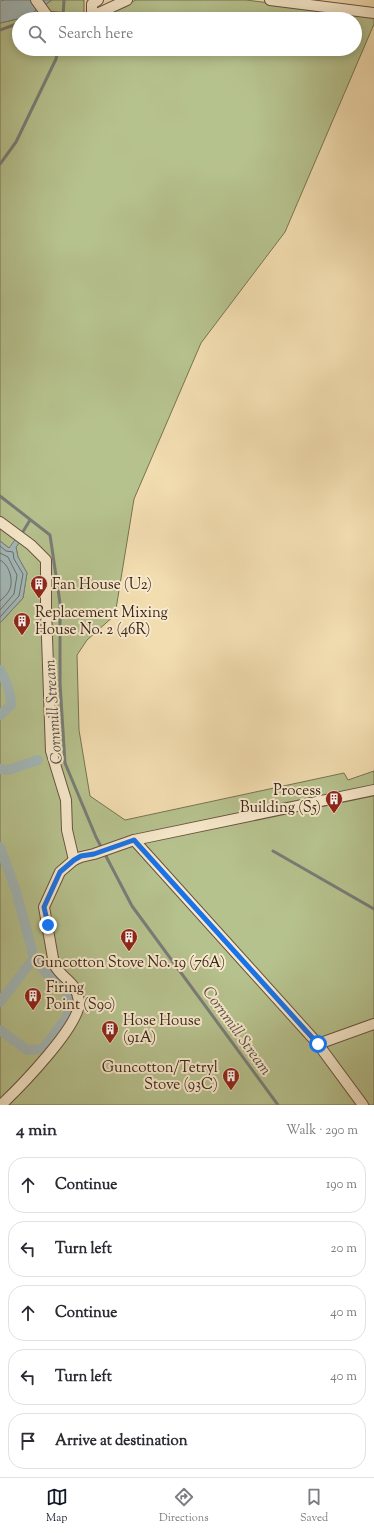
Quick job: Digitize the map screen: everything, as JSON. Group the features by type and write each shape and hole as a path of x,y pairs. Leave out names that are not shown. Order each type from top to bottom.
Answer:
{"street":[{"path":"90,12 92,4 98,0"},
{"path":"101,12 125,0"},
{"path":"270,0 374,13"},
{"path":"0,522 31,546 46,560 46,609 51,751 66,800 67,830 74,860"},
{"path":"1,1105 24,1083 62,1037 74,1020 80,1003 76,988 57,971 54,964 44,907 60,872 74,860 134,840 374,790"},
{"path":"134,840 318,1044 363,1105"},
{"path":"318,1044 374,1024"}],"green space":[{"path":"52,0 84,0 84,12 34,12"},
{"path":"136,0 246,0 341,12 109,12"},
{"path":"362,15 374,18 374,24 362,52"},
{"path":"12,20 12,56 360,56 285,232 201,343 134,499 115,615 87,640 77,655 79,730 90,796 125,820 344,773 348,780 374,771 374,1105 0,1105 0,623 23,598 27,573 18,557 16,547 20,541 9,548 0,541 0,23"}],"water":[{"path":"52,0 34,12 12,12 12,20 0,23 0,1"},
{"path":"17,537 21,541 16,547 18,557 27,573 23,598 0,623 0,541 9,548"}],"waterway":[{"name":"Cornmill Stream","path":"63,12 64,0"},
{"path":"0,30 12,26"},
{"name":"Cornmill Stream","path":"0,164 16,142 57,56"},
{"name":"Cornmill Stream","path":"0,496 50,535 60,603 60,683 65,763 96,837 132,906 278,1105"},
{"path":"21,535 30,520"},
{"path":"0,670 8,687 11,705 0,715"},
{"path":"0,769 8,770 38,760"},
{"path":"0,847 16,891 34,958 0,1002"},
{"path":"273,851 374,909"},
{"path":"0,1030 27,1050 43,1049 67,1017 71,999 66,991 48,975 34,958"}],"place":[{"name":"Fan House (U2)","path":"39,599"},
{"name":"Replacement Mixing House No. 2 (46R)","path":"22,636"},
{"name":"Process Building (S5)","path":"334,814"},
{"name":"Guncotton Stove No. 19 (76A)","path":"129,952"},
{"name":"Firing Point (S90)","path":"33,1011"},
{"name":"Hose House (91A)","path":"110,1044"},
{"name":"Guncotton/Tetryl Stove (93C)","path":"231,1091"}],"route":[{"path":"48,925 44,907 60,872 81,856 94,854 134,840 318,1044"}]}
